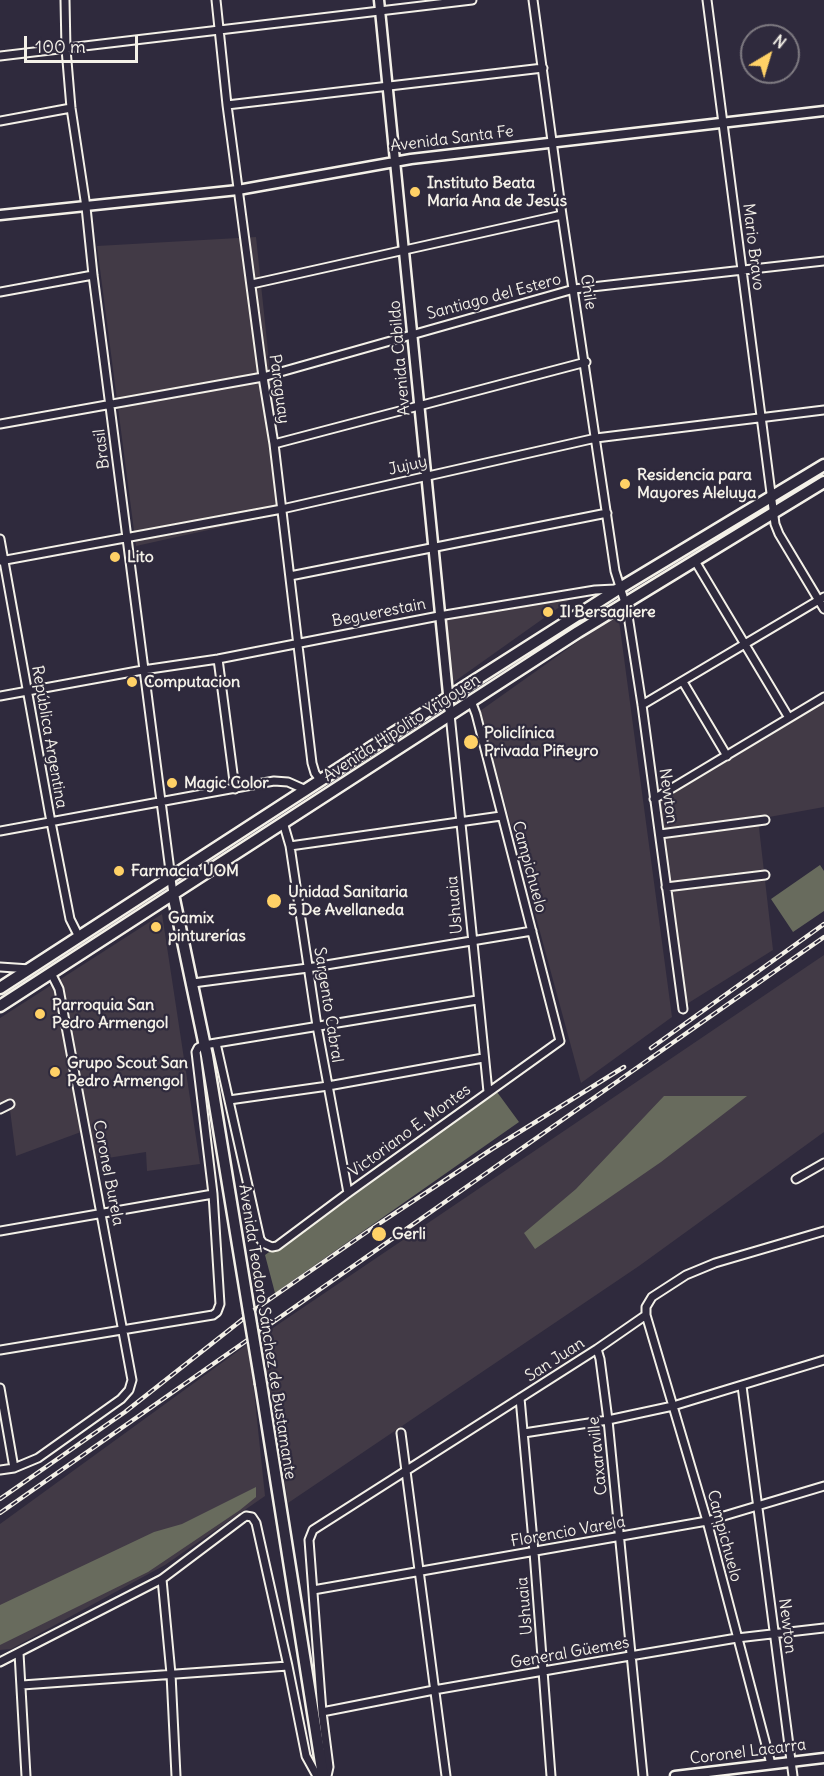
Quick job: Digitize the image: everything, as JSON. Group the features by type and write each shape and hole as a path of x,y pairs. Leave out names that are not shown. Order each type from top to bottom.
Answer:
{"main road":[{"name":"Avenida Hipólito Yrigoyen","path":"0,988 620,588 824,465"},
{"name":"Avenida Hipólito Yrigoyen","path":"0,1006 450,714 625,603 824,482"},
{"name":"Avenida Teodoro Sánchez de Bustamante","path":"173,894 204,1045 325,1776"}],"street":[{"name":"Brasil","path":"65,0 71,108 86,207 173,894"},
{"name":"Paraguay","path":"216,0 227,105 274,444 312,762 321,781"},
{"path":"0,56 219,30 379,5 472,0"},
{"name":"Chile","path":"533,0 562,215 586,362 615,571 620,588"},
{"name":"Mario Bravo","path":"706,0 773,513 779,534 821,599 824,609"},
{"name":"Avenida Cabildo","path":"379,5 450,714"},
{"path":"227,105 543,68"},
{"path":"0,121 71,108"},
{"name":"Avenida Santa Fe","path":"0,215 238,190 396,162 824,111"},
{"path":"252,284 562,215"},
{"name":"Santiago del Estero","path":"0,424 263,377 574,289 824,261"},
{"path":"0,292 93,275"},
{"path":"274,444 586,362"},
{"name":"Jujuy","path":"2,560 282,509 596,438 824,410"},
{"path":"290,576 607,513"},
{"name":"República Argentina","path":"0,539 2,560 70,919 79,937"},
{"path":"695,561 789,718"},
{"name":"Newton","path":"620,588 625,603 642,705 683,1009"},
{"name":"Beguerestain","path":"0,696 218,659 439,616 595,590 620,588"},
{"path":"642,705 821,599"},
{"path":"218,659 235,789"},
{"path":"682,682 727,756"},
{"path":"654,799 824,697"},
{"name":"Campichuelo","path":"471,701 560,1041"},
{"name":"Ushuaia","path":"450,714 488,1092"},
{"path":"0,831 274,781 288,782 307,790"},
{"path":"290,846 501,816"},
{"path":"660,834 765,820"},
{"name":"Sargento Cabral","path":"284,822 290,846 317,1026 348,1193"},
{"path":"666,887 765,875"},
{"path":"193,983 308,968 532,931"},
{"path":"0,967 30,969"},
{"name":"Coronel Burela","path":"14,1468 38,1458 121,1399 129,1390 132,1380 59,989 51,973"},
{"path":"0,1350 213,1315 220,1308 213,1194 196,1052 204,1045 477,1000"},
{"name":"Victoriano E. Montes","path":"229,1100 260,1239 267,1246 278,1246 560,1041"},
{"path":"216,1043 229,1100 328,1086 483,1058"},
{"path":"0,1110 10,1104"},
{"path":"796,1179 824,1163"},
{"path":"0,1231 213,1194"},
{"name":"San Juan","path":"313,1590 309,1540 313,1530 320,1524 597,1349 646,1315 646,1307 652,1297 692,1272 824,1231"},
{"name":"Campichuelo","path":"646,1315 707,1521 771,1764"},
{"name":"Caxaraville","path":"597,1349 608,1420 643,1776"},
{"path":"524,1433 608,1420 673,1406 824,1360"},
{"name":"Newton","path":"742,1386 791,1762"},
{"path":"0,1388 14,1468 0,1470"},
{"name":"Ushuaia","path":"520,1398 551,1776"},
{"path":"401,1433 446,1776"},
{"name":"Florencio Varela","path":"313,1590 707,1521 824,1486"},
{"path":"0,1662 162,1579 243,1518 252,1517 256,1523 306,1756 317,1776"},
{"path":"162,1579 171,1674 176,1776"},
{"path":"313,1590 322,1712 329,1767 325,1776"},
{"name":"General Güemes","path":"322,1712 434,1689 737,1638 824,1628"},
{"path":"19,1653 26,1776"},
{"path":"22,1685 288,1666"},
{"name":"Coronel Lacarra","path":"675,1776 824,1758"},
{"path":"791,1762 793,1776"}],"shaded area":[{"path":"256,237 285,513 136,546 97,246"},
{"path":"575,596 451,684 444,617"},
{"path":"618,613 672,1017 581,1083 480,711"},
{"path":"824,701 824,807 758,819 773,950 682,1007 660,801"},
{"path":"162,914 200,1164 147,1171 146,1152 95,1160 89,1129 16,1156 10,1110 0,1115 0,1018"},
{"path":"824,955 824,1132 639,1266 288,1503 261,1336"},
{"path":"249,1343 265,1496 165,1565 11,1649 0,1650 0,1524"}],"green space":[{"path":"820,865 824,871 824,911 793,932 771,899"},
{"path":"497,1092 519,1122 275,1293 265,1255"},
{"path":"664,1096 747,1096 661,1162 535,1249 524,1233 576,1189"},
{"path":"256,1487 256,1497 240,1510 148,1572 0,1645 0,1605 154,1532 182,1524"}],"railway":[{"path":"651,1048 824,924"},
{"path":"0,1513 824,937"},
{"path":"0,1499 125,1412 257,1308 492,1149 624,1067"}],"place":[{"name":"Instituto Beata María Ana de Jesús","path":"415,192"},
{"name":"Residencia para Mayores Aleluya","path":"625,484"},
{"name":"Lito","path":"115,557"},
{"name":"Il Bersagliere","path":"548,612"},
{"name":"Computacion","path":"132,682"},
{"name":"Policlínica Privada Piñeyro","path":"471,742"},
{"name":"Magic Color","path":"172,783"},
{"name":"Farmacia UOM","path":"119,871"},
{"name":"Unidad Sanitaria 5 De Avellaneda","path":"274,901"},
{"name":"Gamix pinturerías","path":"156,927"},
{"name":"Parroquia San Pedro Armengol","path":"40,1014"},
{"name":"Grupo Scout San Pedro Armengol","path":"55,1072"},
{"name":"Gerli","path":"379,1234"}]}
